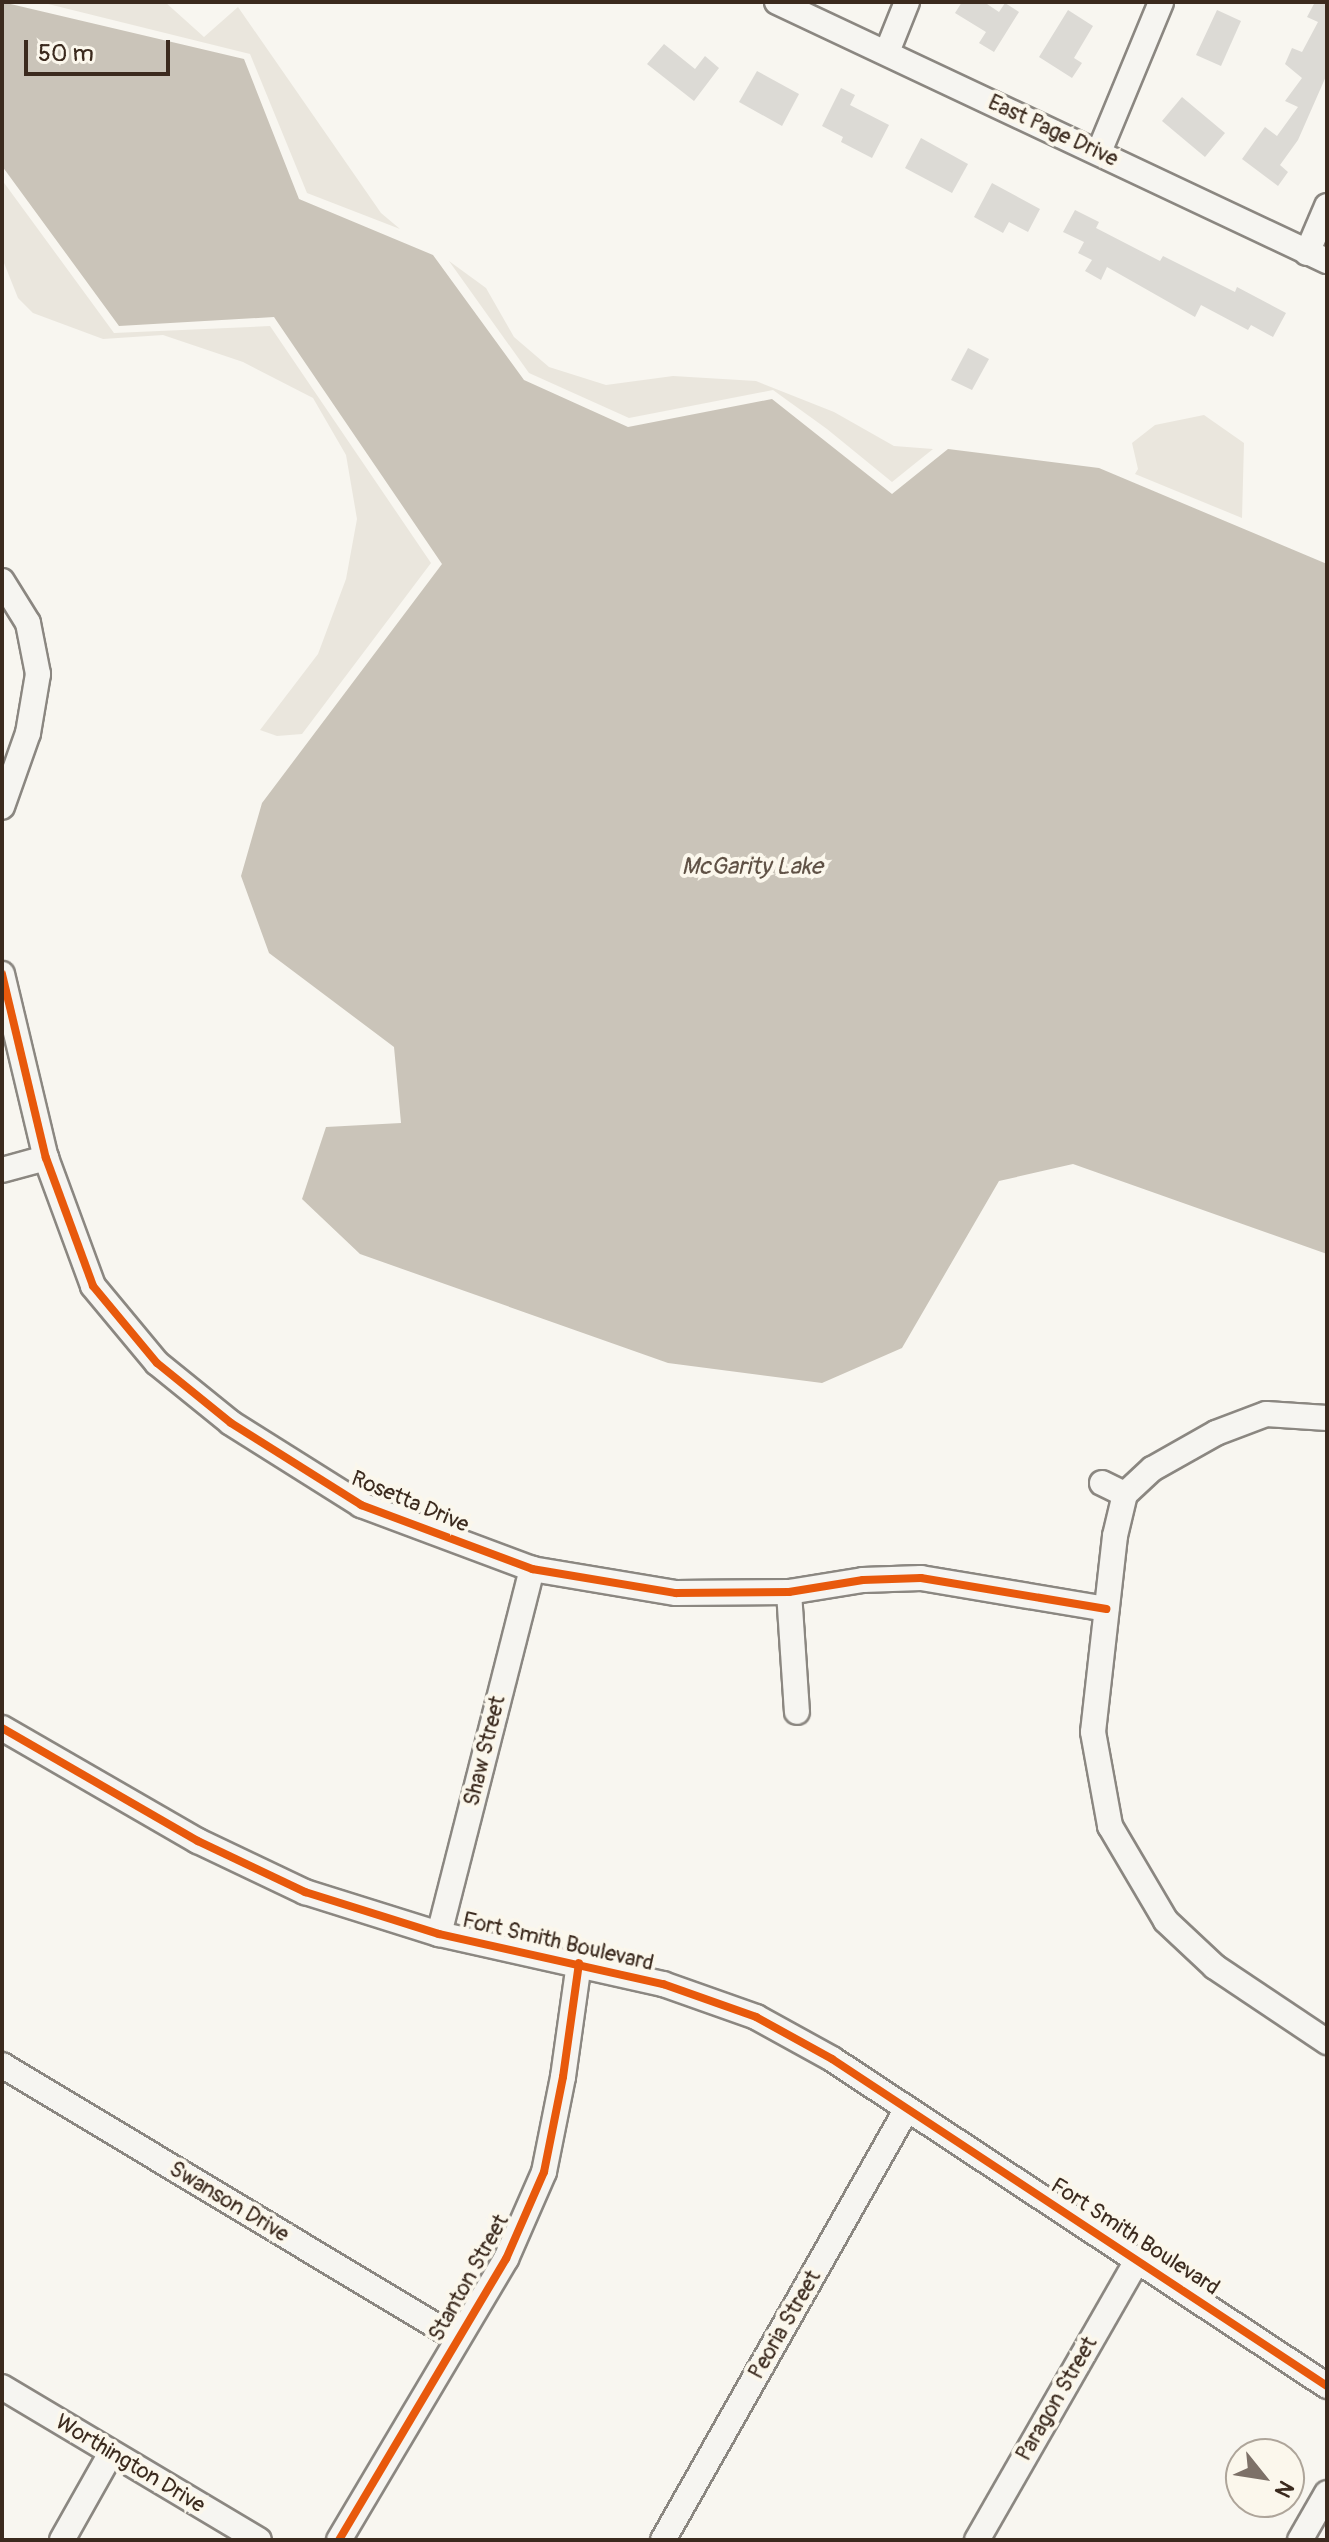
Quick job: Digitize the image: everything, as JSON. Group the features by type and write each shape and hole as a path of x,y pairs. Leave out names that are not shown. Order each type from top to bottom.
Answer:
{"street":[{"name":"East Page Drive","path":"777,2 1317,257"},
{"path":"887,52 907,2"},
{"path":"1099,152 1161,2"},
{"path":"1317,257 1327,206"},
{"path":"2,581 28,623 38,674 28,733 2,807"},
{"name":"Rosetta Drive","path":"2,974 46,1158 93,1286 157,1363 231,1423 361,1505 532,1569 676,1593 789,1592 863,1580 921,1578 1106,1609"},
{"path":"2,1170 46,1158"},
{"path":"1327,1418 1266,1414 1216,1433 1152,1469 1125,1494 1115,1536 1093,1732 1110,1826 1166,1921 1215,1967 1327,2042"},
{"path":"1102,1483 1125,1494"},
{"name":"Shaw Street","path":"439,1934 532,1569"},
{"path":"789,1592 797,1712"},
{"name":"Fort Smith Boulevard","path":"2,1728 198,1841 305,1892 439,1934 663,1984 756,2017 832,2059 1327,2386"},
{"name":"Stanton Street","path":"339,2540 456,2338 506,2259 544,2172 563,2077 579,1963"},
{"name":"Swanson Drive","path":"2,2065 456,2338"},
{"name":"Peoria Street","path":"663,2540 906,2110"},
{"name":"Paragon Street","path":"977,2540 1138,2259"},
{"name":"Worthington Drive","path":"2,2387 259,2540"},
{"path":"62,2540 111,2453"},
{"path":"1300,2540 1327,2493"}],"shaded area":[{"path":"40,2 165,2 204,37 238,7 381,213 400,229 307,193 250,54"},
{"path":"2,180 114,333 270,326 431,563 302,734 277,736 260,730 318,654 346,579 357,519 346,455 313,398 243,362 163,335 103,339 33,313 18,298 2,258"},
{"path":"449,261 486,288 514,337 549,367 606,385 673,376 756,381 834,412 894,446 933,449 892,482 773,390 629,418 529,373"},
{"path":"1204,415 1244,443 1242,518 1135,474 1138,469 1132,443 1155,425"}],"water":[{"name":"McGarity Lake","path":"2,2 244,59 299,199 433,255 524,380 628,427 772,399 892,494 948,449 1099,468 1327,564 1327,1254 1073,1164 999,1181 902,1348 822,1383 668,1363 360,1254 302,1199 326,1127 401,1123 394,1047 269,953 241,876 262,803 442,564 274,317 119,326 2,166"}],"building":[{"path":"962,2 984,2 999,12 1005,3 1019,12 994,52 979,43 986,32 955,13"},
{"path":"1315,2 1327,2 1327,74 1298,140 1280,165 1288,172 1278,186 1242,159 1265,127 1277,136 1298,107 1285,101 1302,78 1285,64 1292,48 1302,52 1318,22 1307,17"},
{"path":"1068,10 1093,26 1074,58 1082,63 1072,78 1039,57"},
{"path":"1217,10 1241,21 1221,66 1196,55"},
{"path":"664,44 695,69 705,56 719,68 694,101 647,64"},
{"path":"757,71 799,94 782,126 739,102"},
{"path":"841,88 855,95 850,105 889,125 872,158 841,142 843,137 822,126"},
{"path":"1182,97 1225,133 1205,157 1162,121"},
{"path":"921,138 968,164 952,193 905,168"},
{"path":"992,183 1040,209 1028,232 1009,222 1003,233 974,217"},
{"path":"1075,210 1099,222 1096,228 1160,261 1163,256 1235,292 1237,287 1286,313 1273,337 1251,325 1248,330 1201,305 1195,317 1107,267 1101,280 1085,271 1092,260 1078,253 1084,242 1063,232"},
{"path":"968,348 989,359 972,390 951,380"}],"cycle path":[{"path":"2,974 46,1158 93,1286 157,1363 231,1423 361,1505 532,1569 676,1593 789,1592 863,1580 921,1578 1106,1609"},
{"path":"2,1728 198,1841 305,1892 439,1934 663,1984 756,2017 832,2059 1327,2386"},
{"path":"339,2540 506,2259 544,2172 563,2077 579,1963"}]}
